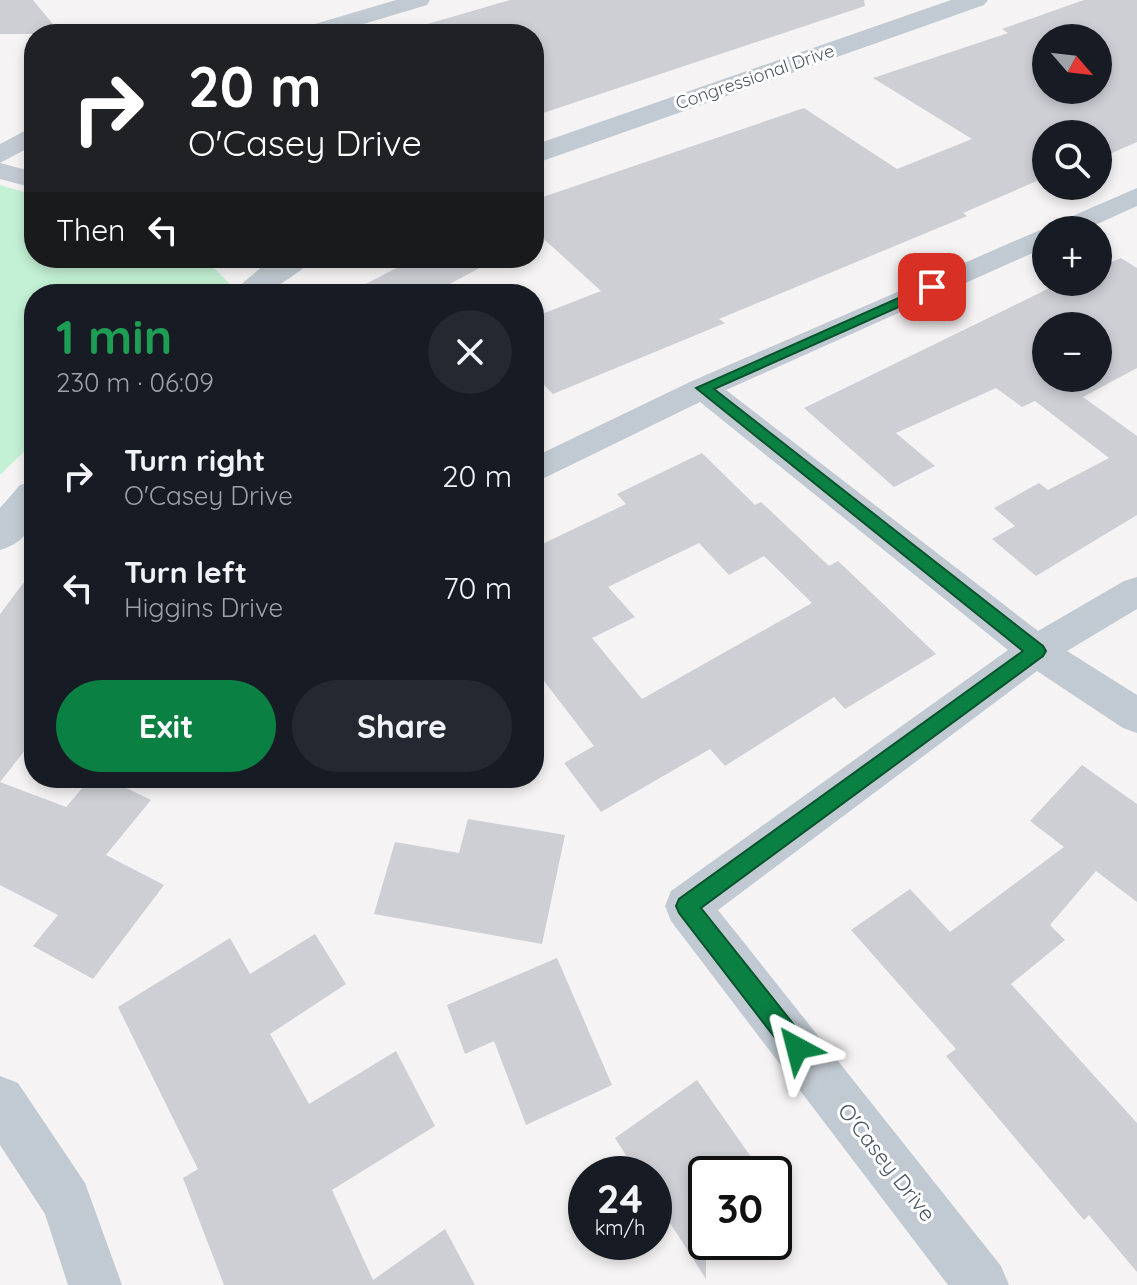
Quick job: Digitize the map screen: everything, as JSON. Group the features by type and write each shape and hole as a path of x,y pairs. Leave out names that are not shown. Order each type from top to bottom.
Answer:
{"street":[{"path":"350,0 368,15"},
{"path":"339,24 419,0"},
{"name":"Congressional Drive","path":"544,151 975,0"},
{"path":"0,155 24,140"},
{"path":"0,171 24,177"},
{"path":"1092,216 1137,196"},
{"path":"544,466 703,388 1032,243"},
{"path":"257,284 273,268"},
{"path":"703,388 1036,651 1137,716"},
{"path":"0,535 24,507"},
{"name":"O'Casey Drive","path":"982,1285 687,906 1036,651 1137,591"},
{"path":"0,1101 67,1201 95,1285"}],"green space":[{"path":"0,185 24,192 24,268 213,268 229,283 24,284 24,452 0,475"}],"building":[{"path":"0,0 33,0 53,24 24,24 24,34 0,34"},
{"path":"510,0 864,0 865,6 544,113 544,24 427,24"},
{"path":"1084,0 1137,0 1137,142 1112,153 1112,120 1032,120 1032,183 963,213 967,216 719,319 725,323 553,394 544,385 544,313 601,291 544,239 544,197 804,108 897,169 972,139 873,78 1008,33 1002,29"},
{"path":"1121,258 1137,268 1137,368 1112,381 1112,312 1032,312 1032,392 1092,392 1083,397 1137,436 1137,515 1036,576 992,539 1015,526 994,508 1039,483 1048,490 1109,458 1035,401 1022,407 996,388 896,433 935,466 894,487 804,408 1033,296 1112,296 1112,262"},
{"path":"397,268 479,268 450,284 365,284"},
{"path":"702,453 755,505 761,502 829,566 838,561 936,654 845,709 834,697 725,766 710,749 601,812 564,763 594,746 544,681 544,543 626,504 617,494","holes":["699,543 729,575 764,556 812,603 642,699 592,638 635,617 608,587"]},
{"path":"24,582 24,752 0,782 0,614"},
{"path":"1082,765 1137,804 1137,902 1096,871 1050,925 1065,940 1011,984 1137,1123 1137,1272 1089,1215 1084,1220 946,1056 956,1049 851,930 910,889 950,932 1064,847 1030,821"},
{"path":"0,782 66,807 82,788 126,788 151,800 106,855 164,885 93,979 33,946 58,915 0,885"},
{"path":"468,819 565,835 542,944 374,914 395,842 459,853"},
{"path":"315,934 346,984 270,1034 309,1104 396,1051 435,1126 332,1190 373,1280 445,1229 475,1285 224,1285 183,1178 198,1169 118,1007 230,938 250,974"},
{"path":"557,958 612,1085 526,1125 494,1041 465,1054 447,1005"},
{"path":"697,1080 750,1156 688,1156 688,1251 672,1226 672,1156 626,1156 615,1138"},
{"path":"694,1260 706,1260 706,1279"}],"route":[{"path":"797,1048 687,906 1036,651 703,388 932,287"}]}
